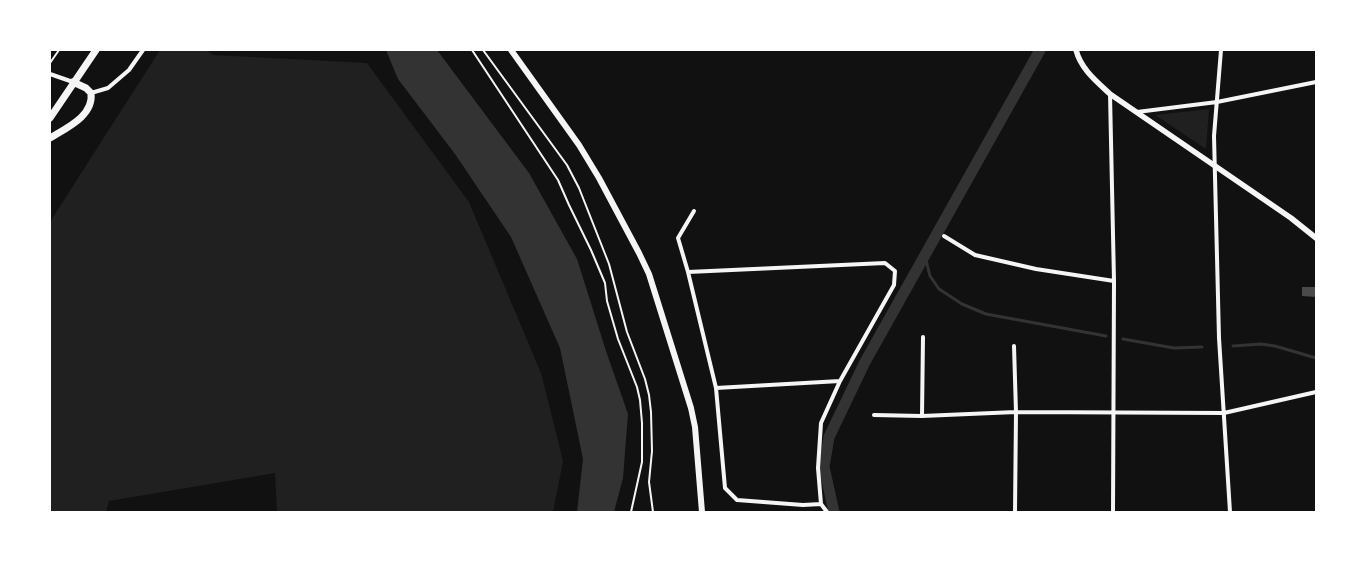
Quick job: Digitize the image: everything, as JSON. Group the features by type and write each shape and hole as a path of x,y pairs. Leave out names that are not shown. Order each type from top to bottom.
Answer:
{"main road":[{"path":"50,118 96,50"},
{"path":"511,50 579,144 626,228 649,274 669,334 695,427 702,512"},
{"path":"50,138 79,120 86,112 90,103 91,93 86,88 73,82"}],"street":[{"path":"91,93 108,88 129,70 143,50"},
{"path":"1076,50 1086,72 1110,94 1291,218 1316,238"},
{"path":"1221,50 1214,136 1219,338 1230,512"},
{"path":"50,74 73,82"},
{"path":"1135,112 1217,102 1316,82"},
{"path":"1110,94 1114,280 1113,512"},
{"path":"694,211 678,238 688,272 716,388 725,488 737,500 803,505 821,504"},
{"path":"944,236 975,255 1036,269 1114,280"},
{"path":"688,272 885,263 895,271 894,285 840,381 821,423 818,468 821,504 827,512"},
{"path":"922,416 923,337"},
{"path":"1014,346 1016,412 1015,512"},
{"path":"716,388 840,381"},
{"path":"874,415 922,416 1016,412 1224,413 1316,392"}],"path":[{"path":"50,63 59,50"},
{"path":"472,50 558,180 605,283 607,301 618,339 637,387 640,400 642,423 642,462 631,512"},
{"path":"482,50 567,164 579,188 609,264 627,332 645,379 649,395 652,451 649,482 653,512"}],"shaded area":[{"path":"160,50 207,50 213,55 367,63 469,202 541,373 563,461 553,512 277,512 275,473 109,501 106,512 50,512 50,223"},
{"path":"386,50 437,50 529,173 577,259 606,351 628,414 623,478 614,512 577,512 583,459 560,348 511,237 455,154 398,79"},
{"path":"1209,109 1206,149 1155,115"}],"building":[{"path":"1302,287 1316,287 1316,297 1302,296"}],"waterway":[{"path":"834,512 824,467 829,437 865,362 1040,50"},
{"path":"925,256 930,276 939,289 962,304 986,314 1106,336"},
{"path":"1123,339 1174,348 1202,347"},
{"path":"1233,346 1261,344 1275,346 1316,358"}]}
